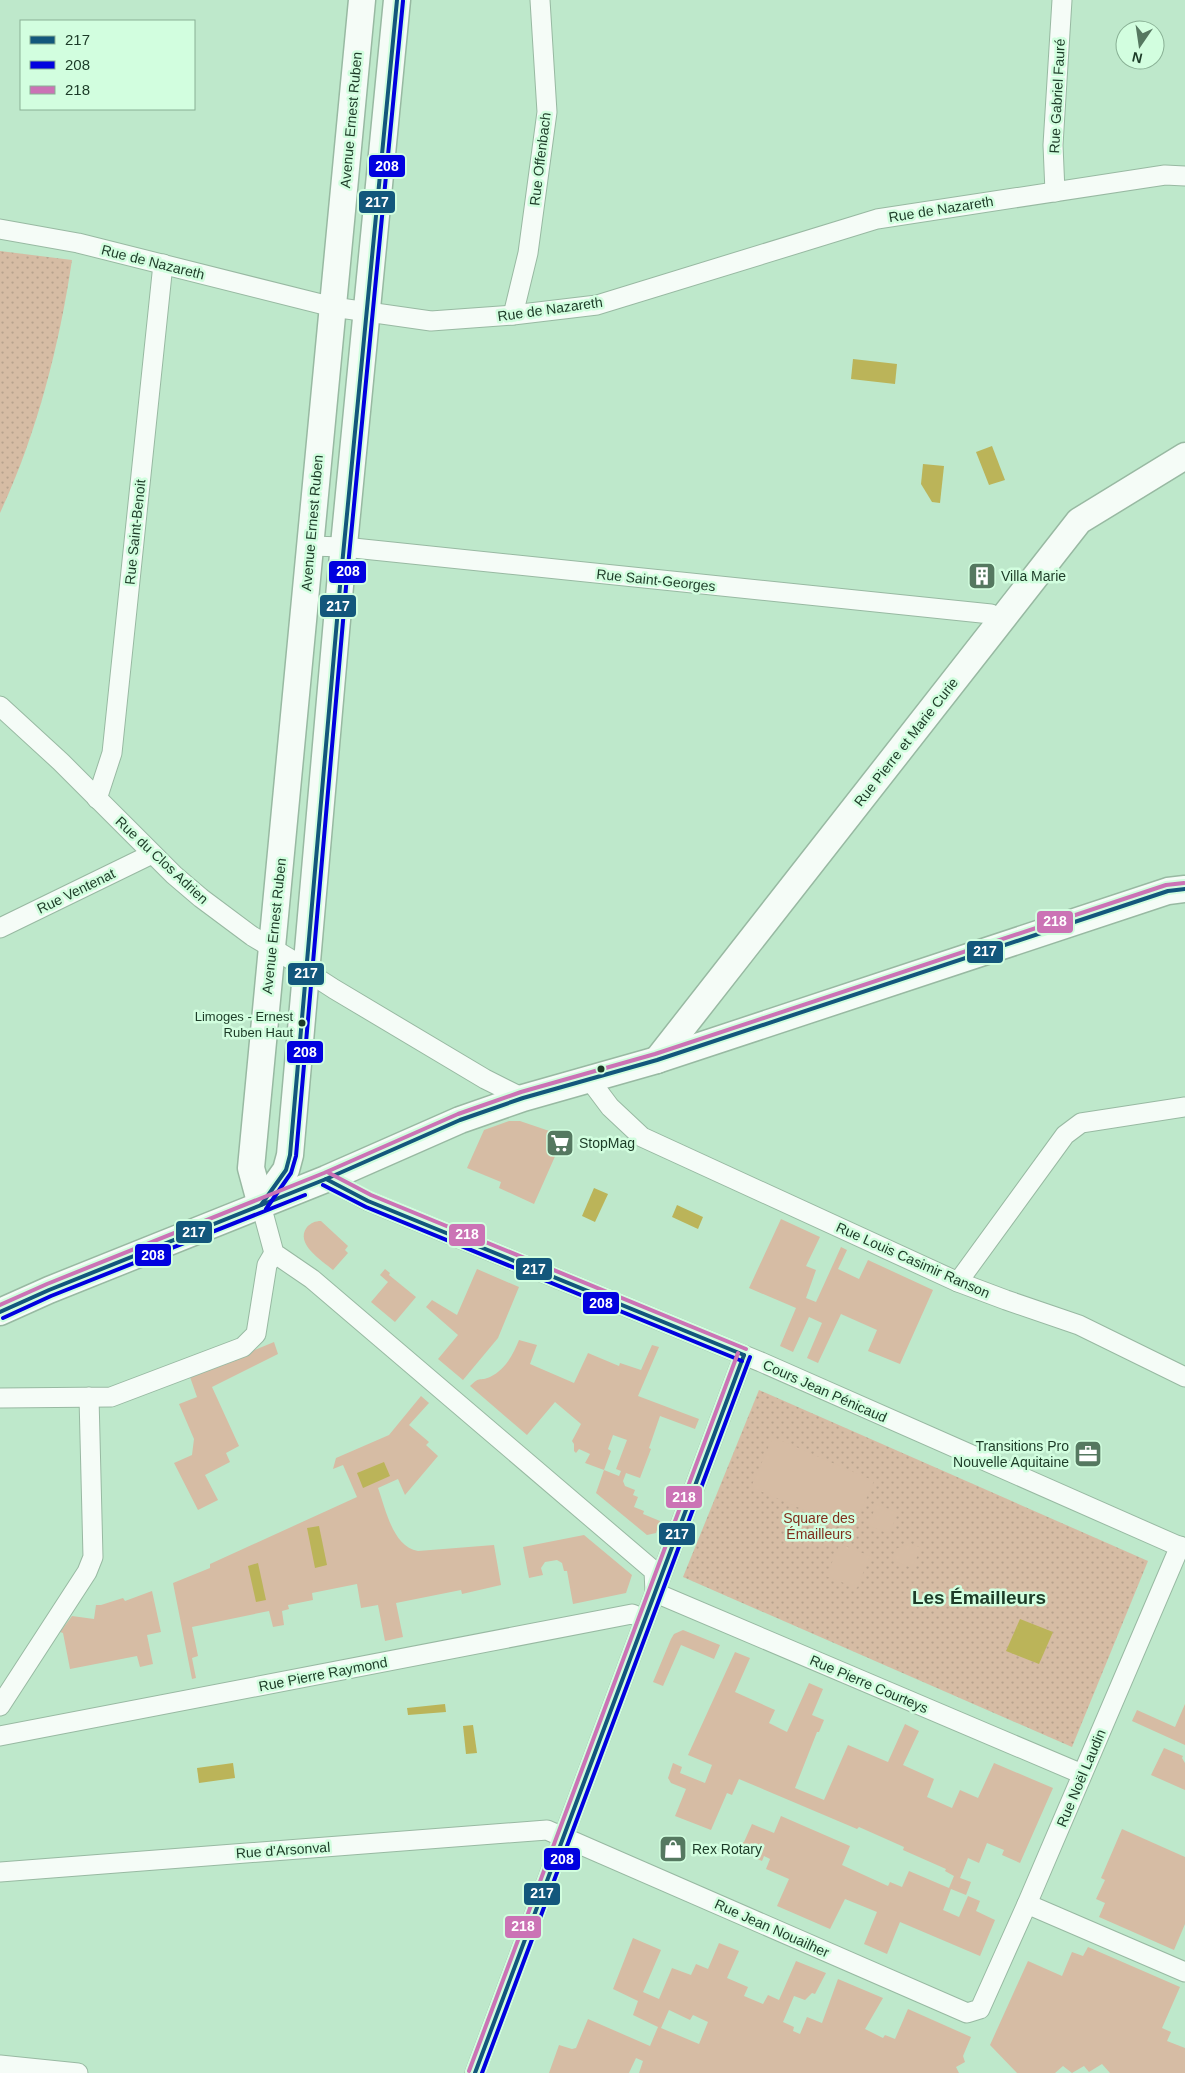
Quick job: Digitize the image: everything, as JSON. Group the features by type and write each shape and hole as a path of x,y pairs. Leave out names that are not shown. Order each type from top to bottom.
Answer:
{"street":[{"name":"Avenue Ernest Ruben","path":"261,1205 251,1168 362,0"},
{"path":"261,1205 286,1170 290,1155 305,968 344,547 397,0"},
{"name":"Rue Offenbach","path":"514,316 528,253 547,112 540,0"},
{"name":"Rue Gabriel Fauré","path":"1055,192 1054,145 1062,0"},
{"name":"Rue de Nazareth","path":"0,229 51,237 333,307 431,321 514,316 597,304 876,219 1165,176 1185,176"},
{"name":"Rue Saint-Benoit","path":"97,799 112,752 163,264"},
{"name":"Rue Pierre et Marie Curie","path":"657,1060 1079,521 1185,456"},
{"name":"Rue Saint-Georges","path":"310,546 344,547 990,614 1000,622"},
{"name":"Rue du Clos Adrien","path":"0,706 62,762 152,854 201,898 252,936 305,968 317,978 485,1079 523,1098"},
{"name":"Rue Ventenat","path":"0,928 152,854"},
{"path":"0,1312 48,1290 326,1179 460,1120 523,1098 657,1060 1168,891 1185,889"},
{"name":"Rue Louis Casimir Ranson","path":"589,1079 610,1107 642,1137 958,1282 1079,1325 1185,1377"},
{"path":"958,1282 1065,1134 1081,1123 1185,1107"},
{"name":"Cours Jean Pénicaud","path":"326,1179 368,1201 744,1355 1182,1547"},
{"path":"261,1205 274,1253 312,1279 654,1571 656,1593"},
{"path":"0,1398 111,1396 243,1347 256,1334 267,1265 274,1253"},
{"path":"474,2073 744,1355"},
{"path":"0,1706 87,1572 93,1557 89,1397"},
{"name":"Rue Noël Laudin","path":"980,2009 1182,1547"},
{"name":"Rue Pierre Courteys","path":"656,1593 1082,1774"},
{"name":"Rue Pierre Raymond","path":"0,1736 632,1614 644,1619"},
{"name":"Rue d'Arsonval","path":"0,1872 547,1830 564,1837"},
{"name":"Rue Jean Nouailher","path":"564,1837 967,2013 980,2009"},
{"path":"1027,1904 1185,1972"},
{"path":"0,2065 78,2073"}],"green space":[{"path":"0,251 72,260 53,357 36,421 0,513"},
{"path":"509,1121 520,1121 564,1136 534,1204 499,1188 501,1182 467,1168 484,1130"},
{"path":"781,1219 820,1237 806,1266 816,1270 806,1298 816,1302 841,1247 847,1250 838,1269 859,1279 868,1260 933,1290 900,1364 868,1351 877,1330 841,1314 818,1363 807,1358 822,1323 809,1317 793,1352 780,1346 796,1308 749,1288"},
{"path":"321,1221 348,1246 345,1250 348,1253 333,1270 311,1252 304,1240 304,1233 307,1227 313,1222"},
{"path":"385,1269 390,1273 389,1275 416,1297 395,1322 371,1302 388,1282 380,1275"},
{"path":"477,1269 519,1287 498,1338 463,1380 438,1359 458,1335 426,1307 432,1300 457,1315"},
{"path":"519,1340 537,1345 530,1364 574,1383 588,1353 619,1366 620,1363 641,1370 652,1345 659,1347 638,1396 699,1419 695,1429 660,1416 649,1448 651,1449 640,1478 626,1473 623,1481 625,1486 635,1490 633,1495 638,1497 634,1507 644,1511 643,1514 660,1521 656,1533 647,1535 596,1493 604,1470 585,1463 590,1454 579,1449 576,1453 574,1451 572,1441 581,1424 555,1402 527,1435 470,1386 476,1381 490,1377 500,1370 508,1362","holes":["613,1435 627,1440 616,1469 621,1471 619,1476 604,1470 611,1451 608,1449"]},
{"path":"274,1342 278,1354 212,1387 239,1446 226,1453 230,1462 205,1475 218,1500 198,1510 174,1463 192,1455 194,1439 179,1404 197,1397 190,1377"},
{"name":"Square des Émailleurs","path":"759,1390 1148,1561 1072,1747 683,1577"},
{"path":"421,1396 429,1403 409,1425 429,1442 426,1445 438,1456 405,1495 398,1479 378,1488 388,1517 402,1543 418,1551 494,1545 501,1585 462,1594 461,1590 396,1603 403,1637 385,1641 378,1605 361,1608 357,1584 312,1593 313,1600 288,1605 289,1609 282,1611 284,1625 273,1627 269,1611 192,1627 198,1656 192,1658 196,1678 192,1679 173,1583 210,1568 210,1564 357,1497 343,1465 333,1469 336,1458 389,1435"},
{"path":"773,1437 874,1481 852,1531 751,1487"},
{"path":"877,1504 898,1513 889,1534 868,1525"},
{"path":"584,1535 632,1575 626,1593 573,1604 567,1571 564,1571 562,1563 557,1560 545,1562 541,1568 543,1575 529,1578 523,1547"},
{"path":"910,1543 921,1548 912,1568 892,1560 896,1549"},
{"path":"840,1544 870,1556 857,1588 826,1576"},
{"path":"152,1591 161,1632 147,1635 153,1664 140,1667 137,1656 70,1669 63,1633 60,1632 72,1616 94,1619 96,1605 123,1598 125,1601"},
{"path":"683,1630 720,1645 714,1659 681,1645 663,1686 653,1682 671,1639 674,1634"},
{"path":"735,1652 750,1658 735,1692 775,1710 769,1723 787,1732 809,1683 823,1689 812,1715 824,1720 819,1732 817,1732 795,1788 824,1800 848,1745 888,1762 905,1724 919,1731 903,1765 934,1779 927,1797 952,1808 960,1790 978,1798 994,1763 1053,1788 1020,1863 1002,1855 1004,1850 987,1843 979,1863 968,1858 960,1878 971,1882 966,1895 951,1889 943,1910 959,1917 968,1896 980,1901 976,1911 995,1920 980,1956 900,1922 887,1954 864,1944 877,1912 845,1899 830,1929 777,1906 789,1879 766,1869 770,1859 764,1856 762,1861 737,1850 739,1844 744,1842 752,1824 774,1833 781,1816 850,1846 842,1865 888,1886 890,1882 902,1887 909,1871 949,1888 954,1876 945,1871 946,1869 903,1850 904,1847 739,1779 732,1795 727,1793 711,1830 675,1816 686,1789 671,1783 668,1778 673,1763 682,1767 680,1773 705,1783 712,1765 688,1755"},
{"path":"1185,1704 1185,1745 1132,1721 1137,1710 1175,1727"},
{"path":"1164,1748 1183,1756 1182,1758 1185,1763 1185,1790 1151,1775"},
{"path":"1122,1829 1185,1857 1185,1924 1174,1950 1099,1917 1105,1903 1096,1899 1105,1880 1101,1878"},
{"path":"633,1938 661,1950 643,1992 659,1999 672,1968 691,1975 696,1964 708,1969 719,1943 739,1951 727,1978 748,1987 744,1996 763,2004 768,1995 779,2000 796,1961 826,1973 815,1994 812,1993 805,2000 794,1996 783,2022 794,2027 793,2031 800,2034 807,2017 822,2023 838,1979 883,1998 865,2029 883,2038 885,2035 895,2039 908,2009 971,2037 963,2056 965,2062 956,2067 959,2073 639,2073 643,2061 636,2058 629,2073 549,2073 559,2045 572,2049 576,2048 588,2019 650,2046 658,2027 633,2015 638,2001 613,1989","holes":["669,2010 690,2020 693,2015 708,2022 699,2044 661,2028"]},
{"path":"1088,1947 1180,1987 1162,2028 1171,2032 1167,2041 1185,2048 1185,2073 1110,2073 1102,2064 1089,2072 1084,2066 1072,2073 1063,2066 1055,2073 1017,2073 990,2045 1028,1961 1062,1976 1072,1952 1083,1956"}],"shaded area":[{"path":"853,359 897,364 895,384 851,379"},
{"path":"992,446 1005,480 989,485 976,452"},
{"path":"923,464 944,466 940,503 932,502 921,484"},
{"path":"594,1188 608,1194 595,1222 582,1216"},
{"path":"677,1205 703,1217 698,1229 672,1217"},
{"path":"384,1462 390,1476 363,1488 357,1473"},
{"path":"319,1526 327,1565 315,1568 307,1528"},
{"path":"258,1563 266,1600 256,1602 248,1566"},
{"path":"1020,1619 1053,1632 1039,1664 1006,1651"},
{"path":"445,1704 446,1712 408,1715 407,1708"},
{"path":"473,1725 477,1753 466,1754 463,1726"},
{"path":"233,1763 235,1778 199,1783 197,1768"}],"transit line":[{"name":"217","path":"261,1205 286,1170 290,1155 340,586 397,0"},
{"name":"208","path":"266,1209 291,1173 296,1156 346,587 403,1"},
{"name":"218","path":"0,1305 47,1284 324,1173 458,1114 521,1092 655,1054 1166,885 1184,883"},
{"name":"217","path":"0,1312 49,1290 326,1179 460,1120 523,1098 657,1060 1168,891 1185,889"},
{"name":"218","path":"329,1173 371,1195 746,1349"},
{"name":"217","path":"326,1179 368,1201 744,1355"},
{"name":"208","path":"323,1185 366,1207 742,1361"},
{"name":"208","path":"3,1318 51,1296 305,1195"},
{"name":"218","path":"469,2071 738,1353"},
{"name":"217","path":"475,2073 744,1355"},
{"name":"208","path":"482,2073 750,1357"}],"place":[{"name":"Villa Marie","path":"982,576"},
{"name":"Limoges - Ernest Ruben Haut","path":"302,1023"},
{"name":"StopMag","path":"560,1143"},
{"name":"Transitions Pro Nouvelle Aquitaine","path":"1088,1454"},
{"name":"Rex Rotary","path":"673,1849"}],"district":[{"name":"Les Émailleurs","path":"979,1597"}]}
